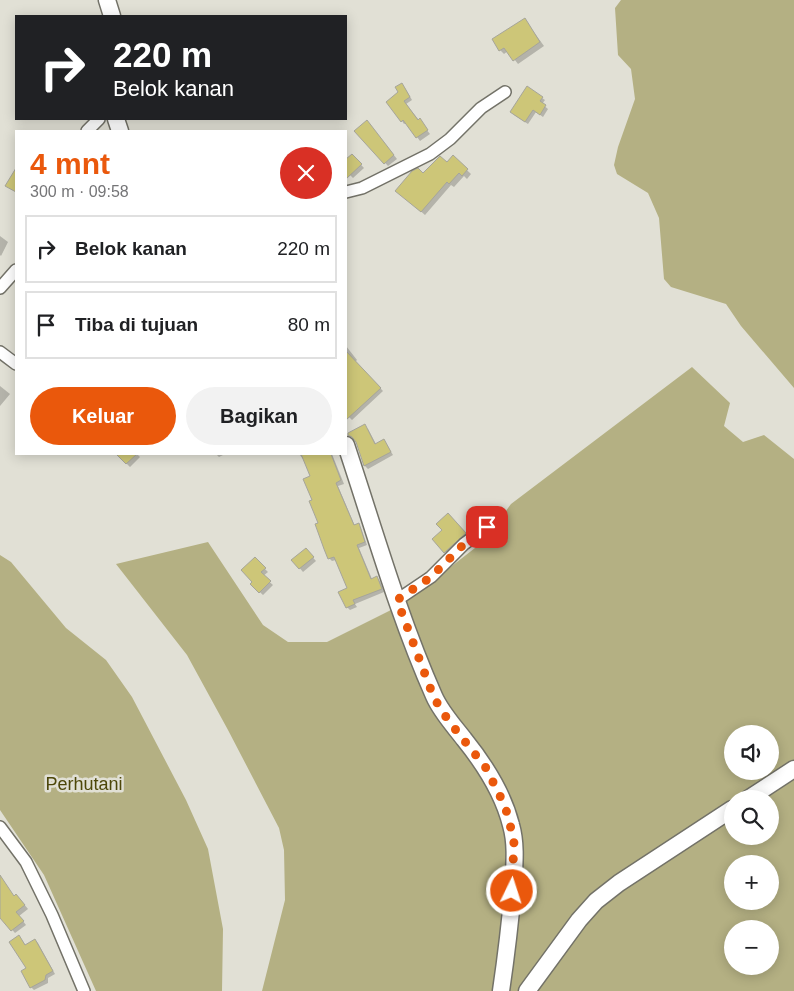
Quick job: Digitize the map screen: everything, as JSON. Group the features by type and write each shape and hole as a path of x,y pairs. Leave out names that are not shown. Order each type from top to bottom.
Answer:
{"street":[{"path":"107,0 112,15"},
{"path":"347,192 362,188 430,154 450,139 481,108 505,92"},
{"path":"88,130 98,120"},
{"path":"0,288 15,271"},
{"path":"0,352 15,363"},
{"path":"347,449 397,600 434,698 448,720 486,768 512,825 515,858 509,941 501,991"},
{"path":"397,600 431,577 464,544 487,527"},
{"path":"762,790 794,769"},
{"path":"527,991 579,920 596,901 626,878 724,814"},
{"path":"0,827 26,862 52,915 84,991"}],"green space":[{"path":"621,0 794,0 794,388 741,326 726,304 671,287 664,279 659,218 648,193 617,174 614,165 618,147 635,99 631,69 618,55 615,8"},
{"path":"692,367 730,403 724,426 743,442 764,435 794,459 794,991 262,991 285,900 284,850 279,828 187,655 116,564 208,542 263,625 288,642 327,642 389,611 421,590 484,541 511,504"},
{"name":"Perhutani","path":"0,555 11,562 66,628 106,660 132,697 186,800 208,849 223,929 222,991 96,991 44,875 0,810"}],"building":[{"path":"525,18 540,42 513,61 504,48 499,51 492,39"},
{"path":"402,83 410,97 404,101 428,130 416,138 403,120 401,122 386,102 398,92 395,87"},
{"path":"527,86 543,97 540,101 546,105 540,115 533,110 525,122 510,112"},
{"path":"367,120 394,155 384,164 354,131"},
{"path":"352,154 362,164 347,178 347,158"},
{"path":"453,155 468,169 462,176 459,173 449,184 447,182 421,212 395,191 412,171 418,168 423,173 440,156 447,162"},
{"path":"15,170 15,191 5,186"},
{"path":"347,352 381,388 347,419"},
{"path":"365,424 375,444 384,439 391,452 364,466 356,442 348,433"},
{"path":"117,455 136,455 126,464"},
{"path":"301,455 331,455 341,480 336,483 354,525 359,523 365,542 357,545 371,579 377,576 382,589 353,600 355,604 346,608 338,592 347,588 334,557 328,559 315,524 318,523 309,501 312,500 303,479 310,476"},
{"path":"448,513 466,533 444,553 432,539 442,530 436,524"},
{"path":"306,548 314,557 299,569 291,560"},
{"path":"255,557 266,568 261,572 271,581 259,593 250,584 252,582 241,570"},
{"path":"0,875 14,896 16,894 25,905 16,912 24,921 11,931 0,918"},
{"path":"19,935 25,945 35,939 53,971 46,975 45,980 30,988 21,971 26,968 9,942"}],"route":[{"path":"487,527 464,544 431,577 397,600 434,698 448,720 486,768 505,806 512,825 514,840 515,858 512,891"}]}
